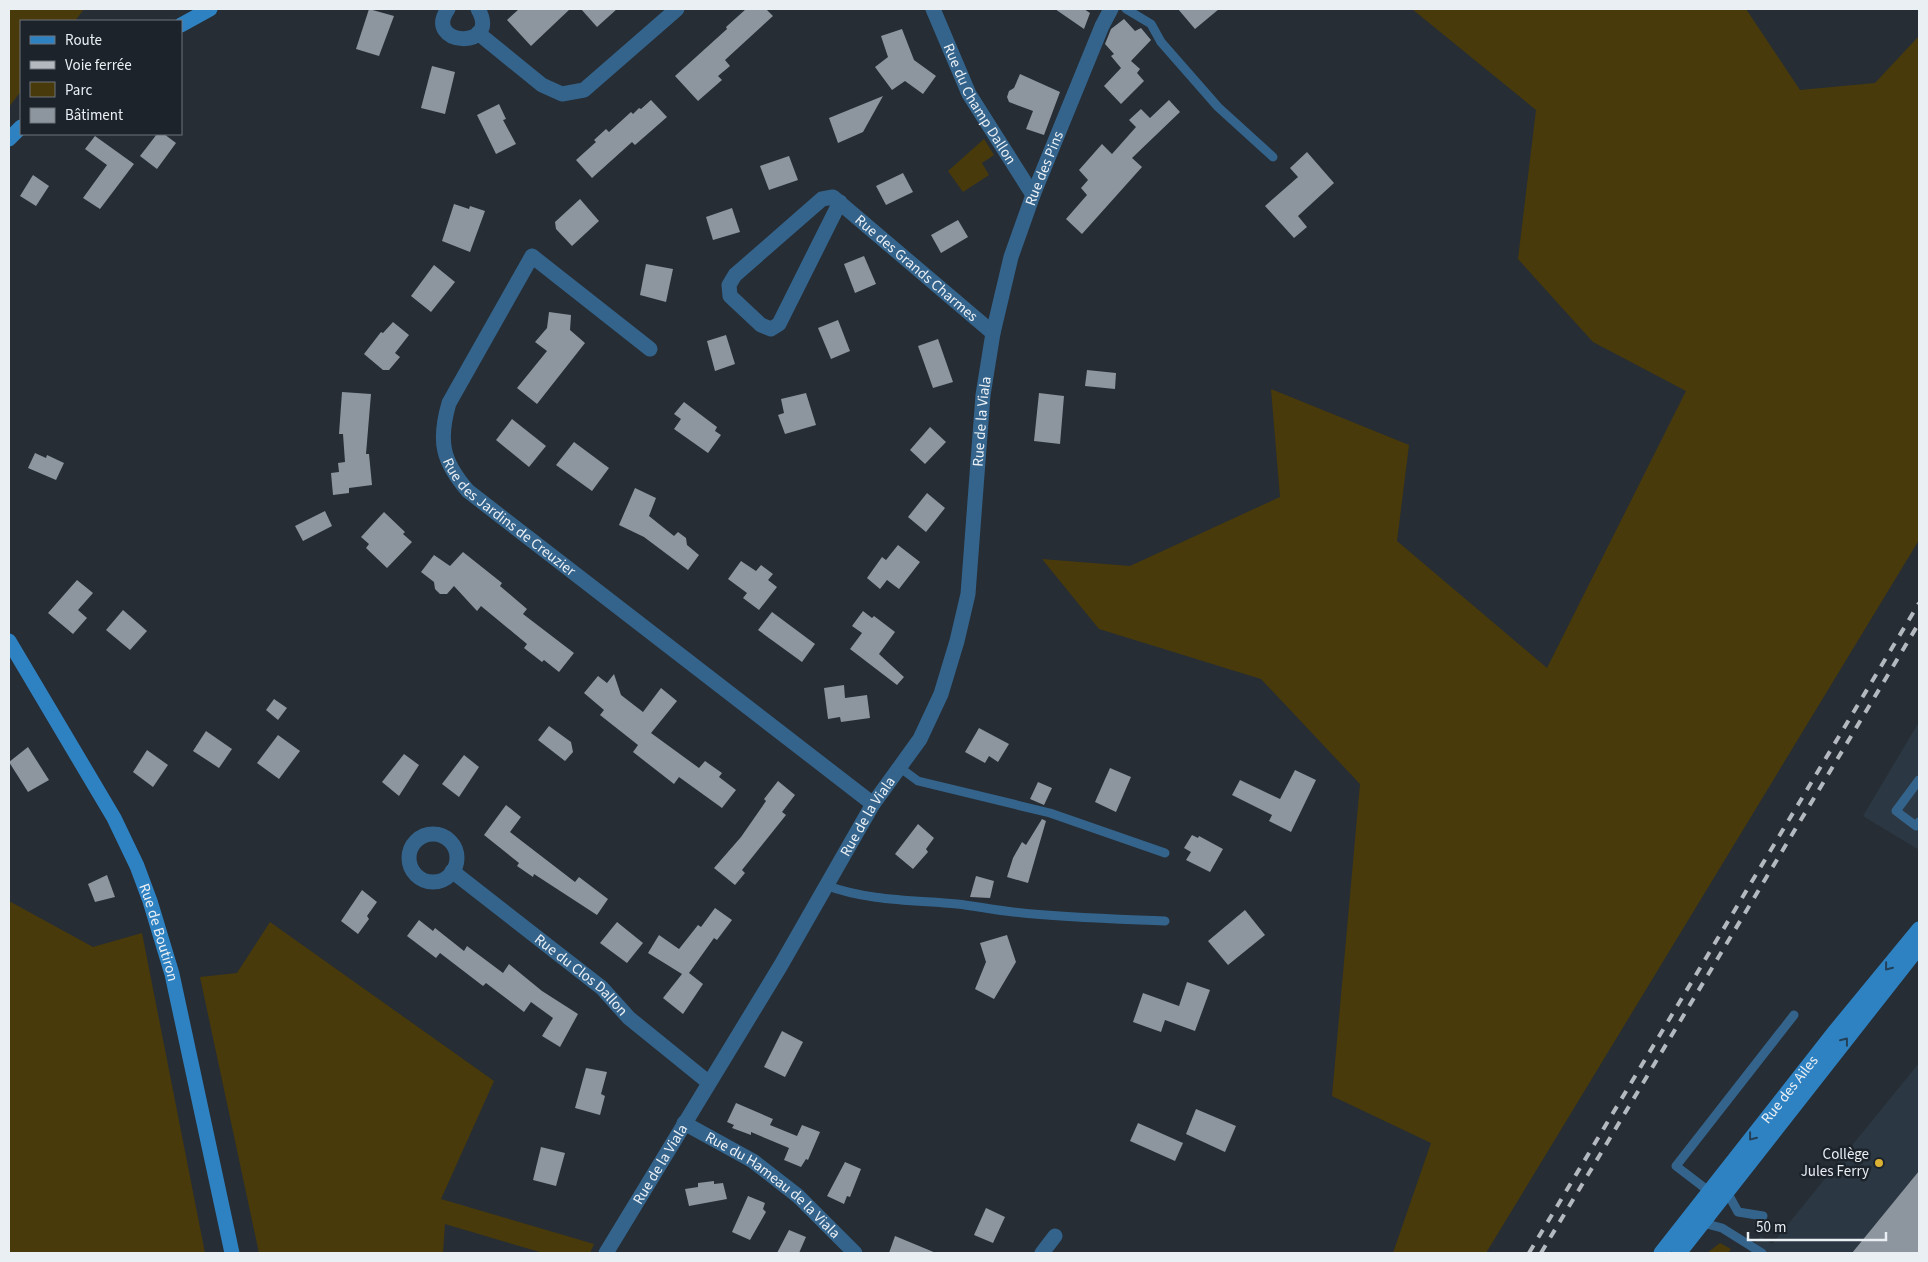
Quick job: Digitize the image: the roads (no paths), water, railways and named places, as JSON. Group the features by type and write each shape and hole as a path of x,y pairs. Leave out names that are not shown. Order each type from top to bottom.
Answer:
{"main road":[{"path":"182,24 210,9"},
{"path":"9,139 20,128"},
{"name":"Rue de Boutiron","path":"9,641 114,818 137,866 150,901 172,974 232,1253"},
{"name":"Rue des Ailes","path":"1661,1253 1836,1030 1919,929"},
{"name":"Rue des Ailes","path":"1679,1253 1919,947"}],"street":[{"path":"448,9 443,18 444,25 450,36 462,40 469,39 478,33 482,21 478,9"},
{"path":"478,33 542,85 562,94 584,90 677,9"},
{"name":"Rue du Champ Dallon","path":"934,9 969,94 1033,195"},
{"name":"Rue des Pins","path":"993,333 1011,257 1033,195 1102,26 1111,9"},
{"name":"Rue des Grands Charmes","path":"840,202 779,324 771,329 761,325 730,296 729,285 735,275 822,199 833,197 840,202 993,333"},
{"name":"Rue des Jardins de Creuzier","path":"650,350 532,256 449,404 442,426 444,449 453,473 468,491 873,804"},
{"name":"Rue de la Viala","path":"606,1253 708,1082 781,965 873,804 920,739 941,694 957,641 968,594 983,396 993,333"},
{"name":"Rue du Clos Dallon","path":"452,871 602,988 629,1018 708,1082"},
{"name":"Rue du Hameau de la Viala","path":"684,1123 754,1161 798,1196 855,1253"},
{"path":"1042,1253 1055,1236"}],"lane":[{"path":"1126,9 1151,24 1161,42 1218,107 1273,157"},
{"path":"899,767 918,781 1050,813 1165,853"},
{"path":"1919,780 1896,811 1916,826 1919,822"},
{"path":"825,885 840,891 888,900 958,904 1032,914 1165,920"},
{"path":"1710,1192 1676,1166 1794,1015"},
{"path":"1727,1192 1738,1212 1763,1216"},
{"path":"1704,1223 1722,1228 1762,1253"}],"railway":[{"path":"1529,1253 1919,603"},
{"path":"1541,1253 1919,623"}],"place":[{"name":"Collège Jules Ferry","path":"1879,1163"}]}
